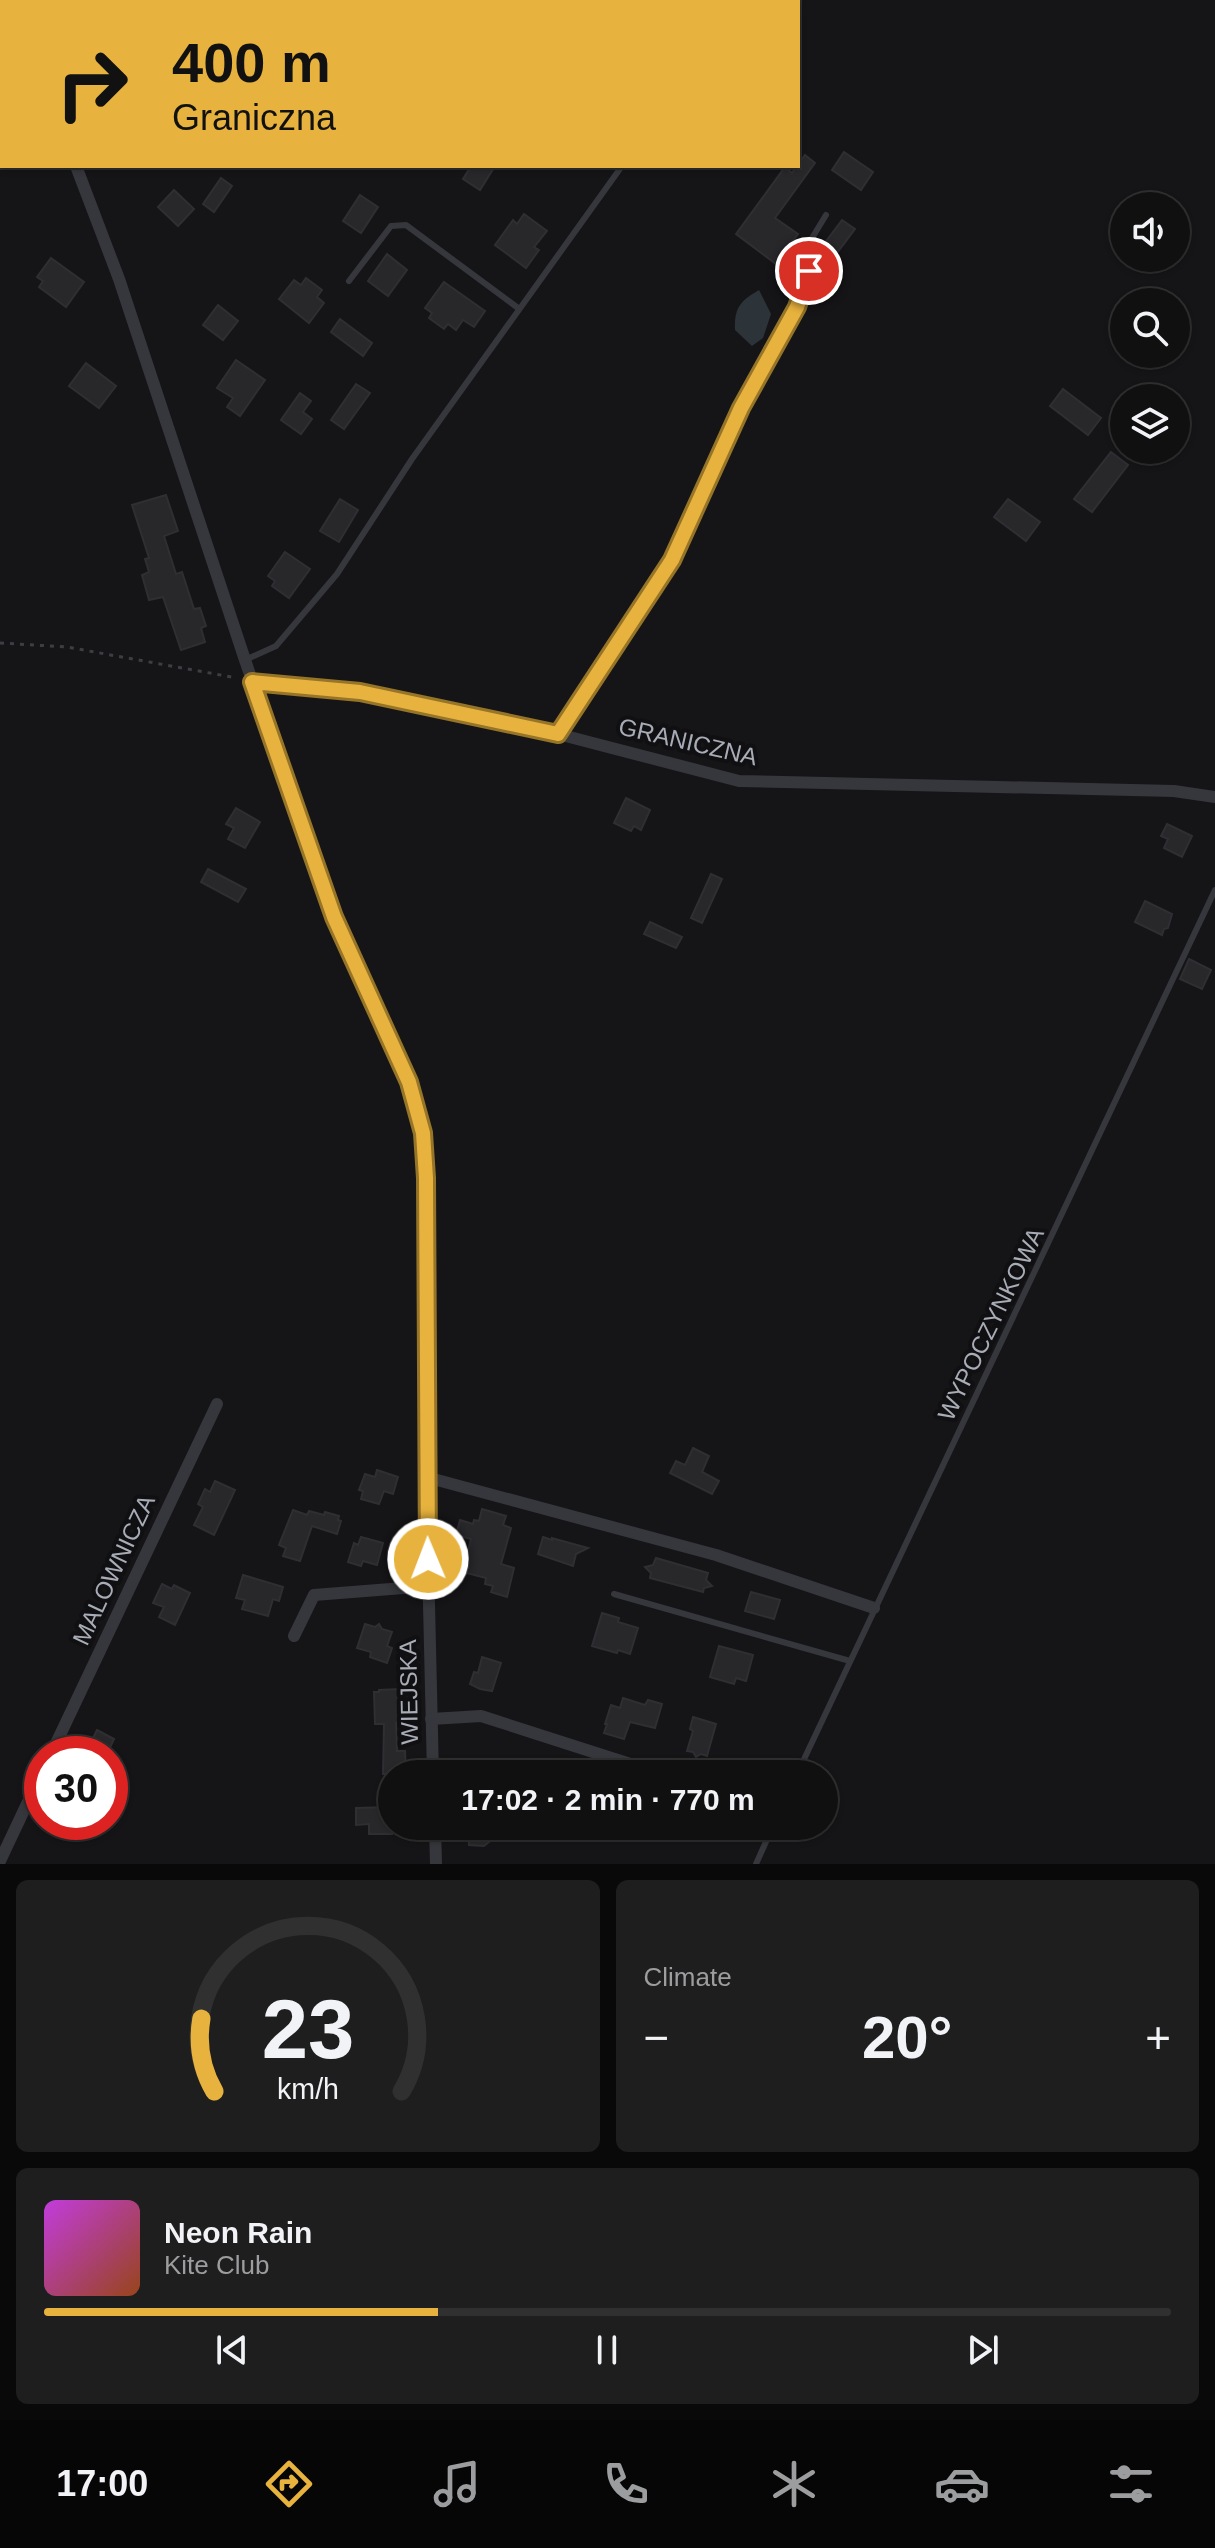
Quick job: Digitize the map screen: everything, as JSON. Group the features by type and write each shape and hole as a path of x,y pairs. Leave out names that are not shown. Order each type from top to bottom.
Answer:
{"street":[{"name":"WIEJSKA","path":"77,168 119,279 245,660 248,685 334,917 409,1082 419,1115 426,1178 426,1477 432,1760"},
{"name":"GRANICZNA","path":"248,685 360,692 558,734 739,781 1174,791 1215,797"},
{"name":"MALOWNICZA","path":"60,1736 217,1404"},
{"path":"426,1477 716,1555 874,1608"},
{"path":"294,1636 314,1595 429,1586"},
{"path":"431,1719 481,1716 618,1760"},
{"path":"0,1861 24,1810"},
{"path":"435,1840 436,1864"}],"lane":[{"path":"245,660 276,646 337,574 412,459 621,168"},
{"path":"558,734 659,583 685,536 741,408 797,307 809,271 812,238 826,215"},
{"path":"349,281 391,226 406,225 518,308"},
{"name":"WYPOCZYNKOWA","path":"804,1760 1215,890"},
{"path":"614,1594 850,1661"},
{"path":"756,1864 767,1840"}],"path":[{"path":"0,643 67,647 237,678 248,685"}],"shaded area":[{"path":"759,290 771,314 763,338 752,346 735,330 736,316 743,302"}],"building":[{"path":"844,152 873,172 861,190 832,170"},
{"path":"805,155 815,163 775,218 798,234 776,264 736,234 784,168 792,173 800,168"},
{"path":"470,168 494,168 480,190 463,179"},
{"path":"221,178 232,186 214,212 203,204"},
{"path":"174,190 194,209 178,226 158,207"},
{"path":"360,195 378,207 361,233 343,221"},
{"path":"524,214 547,231 534,247 539,250 526,268 495,245 513,220 517,224"},
{"path":"842,220 855,229 834,257 821,248"},
{"path":"387,254 407,270 388,296 368,281"},
{"path":"51,258 84,282 66,307 39,287 43,281 37,277"},
{"path":"306,278 322,290 317,297 324,303 309,323 279,299 294,280 301,285"},
{"path":"444,282 485,311 474,327 463,320 456,330 448,324 444,329 429,318 432,313 425,308"},
{"path":"218,305 238,321 223,340 203,325"},
{"path":"340,319 372,343 363,356 331,332"},
{"path":"236,360 265,380 240,416 227,407 233,398 217,388"},
{"path":"86,363 116,386 99,408 69,386"},
{"path":"356,384 370,393 344,429 331,420"},
{"path":"1063,389 1101,418 1088,435 1050,406"},
{"path":"300,393 311,401 303,412 312,419 301,434 281,420"},
{"path":"1110,453 1110,464 1128,465 1092,512 1074,499"},
{"path":"166,495 178,531 164,536 176,574 182,572 194,609 200,608 206,626 201,628 205,642 181,650 163,597 149,600 142,575 149,572 145,559 149,558 132,505"},
{"path":"340,499 358,510 339,542 320,531"},
{"path":"1008,499 1040,522 1026,541 994,517"},
{"path":"285,552 310,569 289,598 272,586 275,581 268,576"},
{"path":"626,798 650,810 641,830 634,826 631,831 614,823"},
{"path":"236,808 260,822 245,848 228,839 234,828 226,824"},
{"path":"1167,824 1192,836 1182,857 1164,848 1168,839 1161,836"},
{"path":"208,869 246,889 238,902 201,882"},
{"path":"711,874 722,879 702,923 691,918"},
{"path":"1145,901 1172,914 1168,928 1162,935 1135,922"},
{"path":"650,922 682,937 676,948 644,934"},
{"path":"1189,959 1211,970 1202,989 1180,979"},
{"path":"693,1448 709,1456 702,1472 719,1481 712,1494 670,1473 676,1461 685,1465"},
{"path":"377,1470 398,1477 393,1494 384,1491 379,1504 361,1499 363,1491 359,1490 365,1474 375,1477"},
{"path":"215,1481 235,1490 214,1535 194,1525 203,1507 198,1504 205,1489 210,1492"},
{"path":"482,1509 506,1516 503,1525 511,1528 501,1564 514,1568 507,1597 491,1592 493,1586 485,1584 486,1578 463,1572 471,1539 456,1535 460,1520 473,1524 474,1520 479,1521"},
{"path":"293,1510 307,1515 309,1511 324,1515 325,1512 339,1516 338,1520 341,1521 337,1534 312,1526 300,1561 283,1556 286,1548 279,1545"},
{"path":"361,1537 383,1543 377,1565 363,1561 361,1566 348,1562 354,1543 358,1545"},
{"path":"543,1537 588,1548 576,1554 573,1566 538,1554"},
{"path":"656,1558 708,1573 706,1580 712,1586 704,1588 703,1592 650,1578 651,1573 645,1567 653,1565"},
{"path":"243,1575 283,1587 279,1601 273,1599 268,1616 242,1609 245,1600 236,1598"},
{"path":"162,1584 172,1589 174,1585 190,1593 175,1625 159,1617 164,1607 153,1603"},
{"path":"751,1592 780,1600 774,1619 745,1611"},
{"path":"602,1613 638,1628 630,1654 592,1646"},
{"path":"365,1624 375,1627 379,1624 382,1629 392,1632 387,1646 392,1648 387,1663 370,1657 371,1652 357,1648"},
{"path":"719,1646 753,1655 746,1681 736,1678 734,1684 710,1677"},
{"path":"482,1657 501,1663 492,1691 470,1684 474,1672 478,1673"},
{"path":"400,1689 397,1751 405,1751 405,1760 383,1760 384,1724 375,1724 374,1692"},
{"path":"623,1698 645,1705 648,1700 662,1704 655,1728 630,1722 624,1739 604,1733 611,1705 620,1708"},
{"path":"693,1717 716,1724 707,1756 701,1754 696,1757 693,1752 687,1751 693,1731 690,1729"},
{"path":"97,1730 108,1736 94,1736"},
{"path":"378,1807 378,1834 369,1834 369,1824 356,1825 356,1808"},
{"path":"469,1840 491,1840 484,1846 469,1845"}],"route":[{"path":"428,1559 426,1178 423,1133 409,1082 334,917 252,682 360,692 558,734 672,560 741,408 797,307 809,271"}]}
